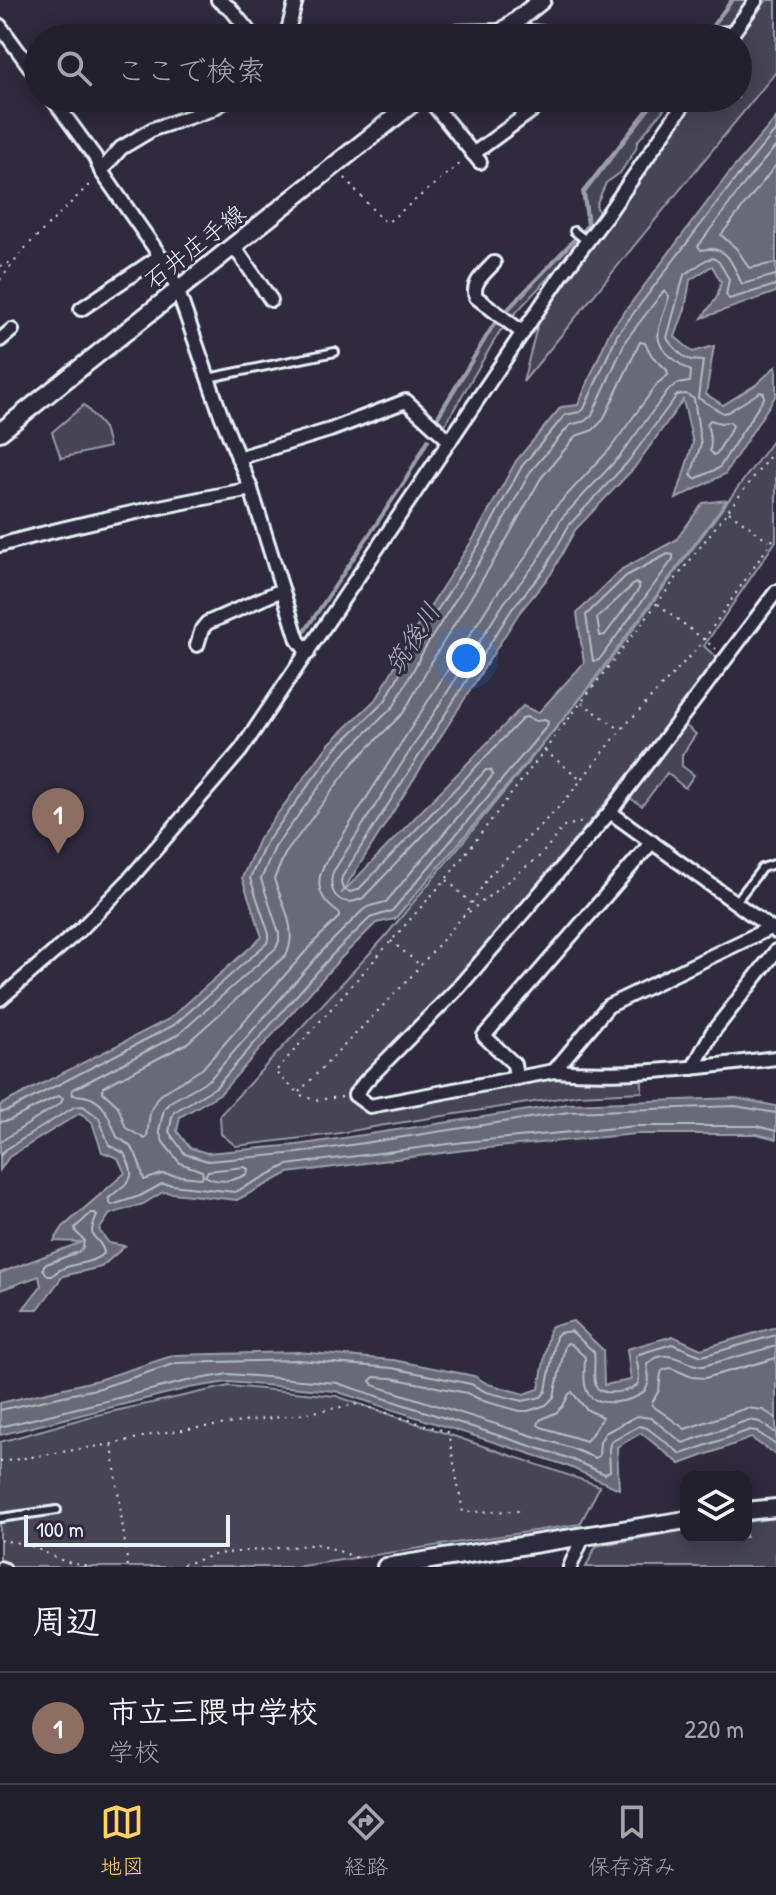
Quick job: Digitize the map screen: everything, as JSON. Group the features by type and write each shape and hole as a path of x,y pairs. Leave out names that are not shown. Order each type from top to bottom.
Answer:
{"street":[{"path":"218,0 230,8 243,24"},
{"path":"290,24 296,0"},
{"path":"512,24 542,0"},
{"path":"739,24 756,0"},
{"path":"0,26 24,59"},
{"path":"62,112 160,256 177,290 251,489 298,640 308,653"},
{"path":"101,171 121,148 153,129 204,112"},
{"name":"石井庄手線","path":"0,432 401,112"},
{"path":"439,112 476,158 532,112"},
{"path":"0,999 82,928 128,881 241,750 585,240 678,112"},
{"path":"233,245 271,300"},
{"path":"81,309 160,256"},
{"path":"494,263 475,285 476,297 523,333"},
{"path":"0,340 12,330"},
{"path":"238,458 330,430 406,401 450,441"},
{"path":"0,545 133,512 251,489"},
{"path":"197,645 207,623 282,590"},
{"path":"776,592 607,815 458,988 355,1095 370,1106 554,1071 584,1073 693,1068 776,1058"},
{"path":"554,1071 608,1006 773,930 652,842 607,815"},
{"path":"516,1078 514,1064 484,1036 652,842"},
{"path":"693,1068 712,1033 776,951"},
{"path":"752,1510 776,1508"},
{"path":"386,1567 680,1521"},
{"path":"570,1567 583,1537"}],"lane":[{"path":"574,231 585,240"},
{"path":"208,378 335,352"},
{"path":"735,903 762,868 776,866"},
{"path":"0,1518 57,1510"},
{"path":"0,1565 6,1567"}],"path":[{"path":"339,171 381,219 388,222 476,158"},
{"path":"0,280 26,247 90,186 101,171"},
{"path":"0,266 15,261"},
{"path":"355,1095 314,1100 298,1092 275,1072 446,879 776,448"},
{"path":"728,511 771,543"},
{"path":"298,1092 421,965 464,915 489,876 563,803 621,730 704,640 776,535"},
{"path":"657,603 728,656"},
{"path":"581,702 621,730"},
{"path":"544,750 581,780"},
{"path":"464,915 541,855 564,826 607,815"},
{"path":"446,879 472,903"},
{"path":"390,940 421,965"},
{"path":"0,1462 160,1433 358,1404 448,1432 463,1512 524,1511"},
{"path":"112,1444 128,1567"},
{"path":"0,1540 27,1544 63,1561 89,1567"},
{"path":"175,1567 217,1554 320,1544 360,1559"}],"shaded area":[{"path":"733,0 751,0 733,24 714,24"},
{"path":"767,0 776,0 776,72 752,101 752,24 749,24"},
{"path":"647,112 662,112 637,142 636,149 620,173 606,183 596,205 600,216 587,236 584,232 589,225 585,193"},
{"path":"685,112 743,112 523,382 538,323"},
{"path":"575,240 580,243 511,318 505,313"},
{"path":"499,321 507,326 500,331 443,428 436,422"},
{"path":"84,405 104,428 109,447 61,458 52,432"},
{"path":"776,436 776,541 704,646 718,659 610,798 454,982 348,1090 366,1111 559,1076 642,1076 642,1092 579,1095 334,1134 236,1146 221,1134 220,1115 384,938 595,681"},
{"path":"681,722 696,734 682,755 682,766 694,775 685,788 667,773 642,806 627,796"},
{"path":"229,1386 336,1396 600,1486 580,1524 295,1567 0,1567 0,1442 92,1416"},
{"path":"776,1518 776,1567 586,1567 596,1546 680,1531 680,1543 752,1543 752,1521"}],"water":[{"name":"筑後川","path":"776,118 776,292 702,318 717,297 721,282 712,266 690,280 685,309 675,337 693,352 714,346 706,394 723,405 757,384 776,366 776,395 725,474 676,499 693,443 683,400 634,468 575,530 551,574 519,613 341,894 523,706 538,713 584,663 577,613 622,569 676,540 703,503 727,500 575,705 395,919 376,923 338,961 221,1093 180,1117 177,1131 190,1148 207,1153 297,1145 568,1104 736,1098 776,1106 776,1139 757,1134 636,1134 465,1150 288,1173 237,1200 163,1192 143,1204 110,1214 99,1230 109,1243 125,1246 101,1267 63,1276 38,1309 23,1309 41,1286 39,1276 0,1290 0,1273 82,1242 54,1241 63,1227 125,1173 118,1158 102,1152 92,1122 80,1113 9,1157 0,1170 0,1105 169,1019 262,937 242,878 259,839 329,744 378,697 410,638 475,536 516,461 561,407 578,405 610,331 730,172"},
{"path":"573,1321 603,1350 604,1385 631,1380 627,1349 673,1336 701,1349 776,1327 776,1455 751,1438 680,1464 641,1433 617,1447 619,1489 565,1465 335,1391 228,1382 189,1388 0,1435 0,1403 98,1380 175,1355 298,1352 393,1360 474,1376 488,1384 524,1394 539,1389 550,1327"}],"waterway":[{"path":"714,24 732,0"},
{"path":"435,421 494,324 588,225 583,192 646,112"},
{"path":"303,634 405,481 428,440"}],"place":[{"name":"市立三隈中学校","path":"58,854"}]}
